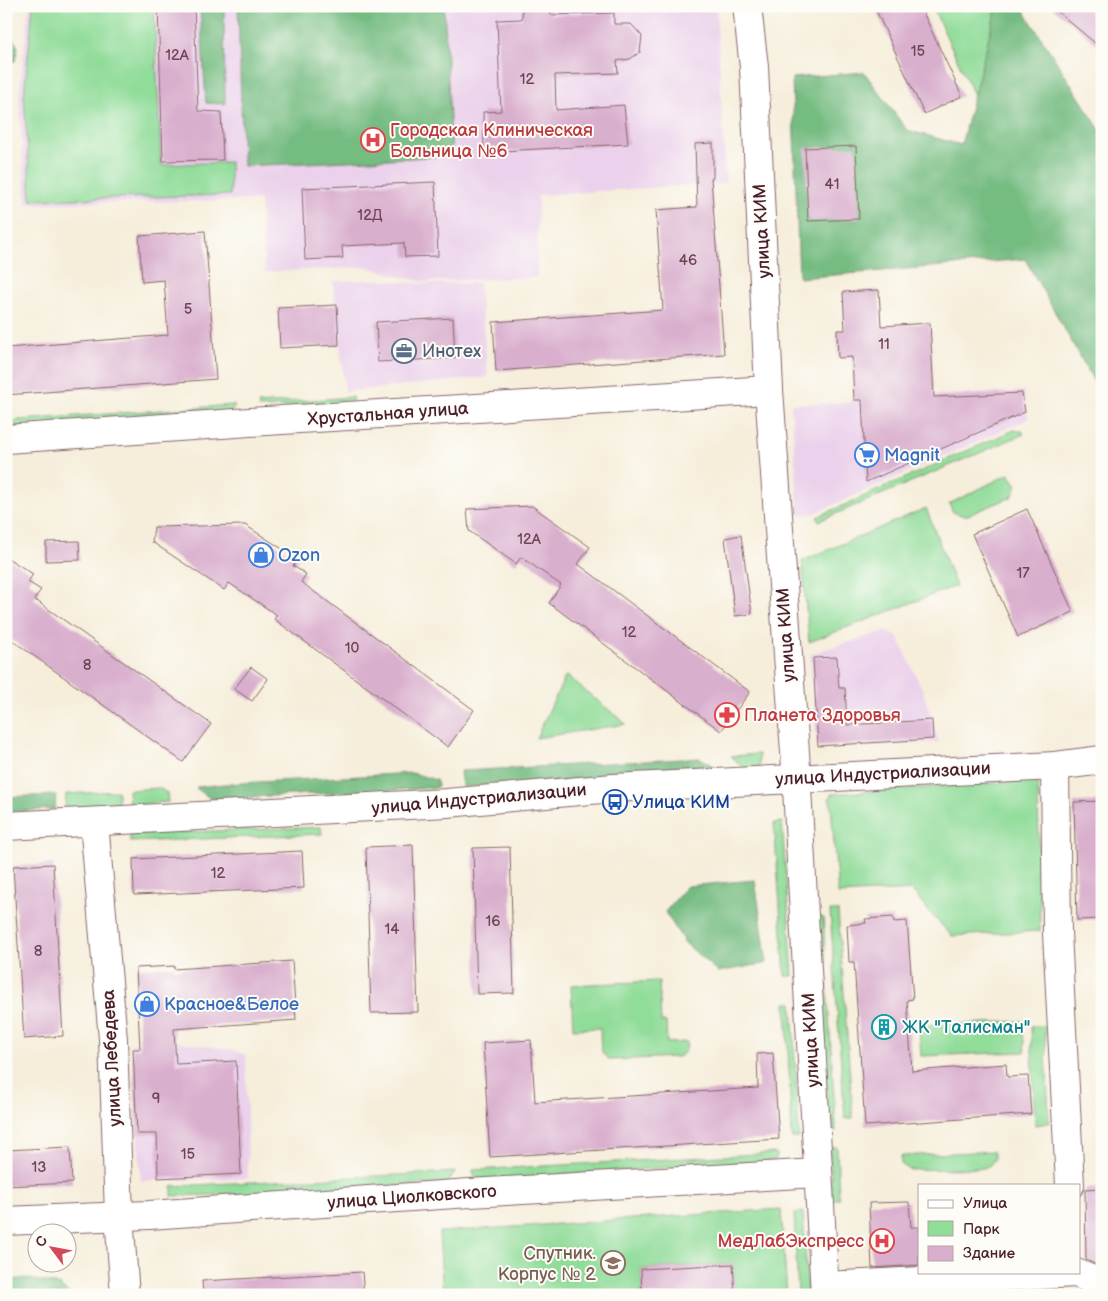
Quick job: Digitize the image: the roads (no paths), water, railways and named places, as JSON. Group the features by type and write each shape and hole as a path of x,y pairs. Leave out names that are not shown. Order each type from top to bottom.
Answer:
{"street":[{"name":"улица КИМ","path":"747,6 754,66 769,390 796,778 825,1290"},
{"name":"Хрустальная улица","path":"6,439 769,390"},
{"name":"улица Индустриализации","path":"6,826 447,803 613,788 1055,766 1102,760"},
{"path":"1055,766 1057,932 1070,1184"},
{"name":"улица Лебедева","path":"94,822 113,1039 119,1216 124,1295"},
{"name":"улица Циолковского","path":"6,1221 119,1216 818,1173"},
{"path":"825,1290 1061,1274"},
{"path":"1078,1274 1102,1284"}],"place":[{"name":"Городская Клиническая Больница №6","path":"373,140"},
{"name":"Инотех","path":"404,351"},
{"name":"Magnit","path":"867,455"},
{"name":"Ozon","path":"261,555"},
{"name":"Планета Здоровья","path":"727,715"},
{"name":"Улица КИМ","path":"615,802"},
{"name":"Красное&Белое","path":"147,1004"},
{"name":"ЖК \"Талисман\"","path":"884,1027"},
{"name":"МедЛабЭкспресс","path":"882,1241"},
{"name":"Спутник. Корпус № 2","path":"613,1263"}]}
